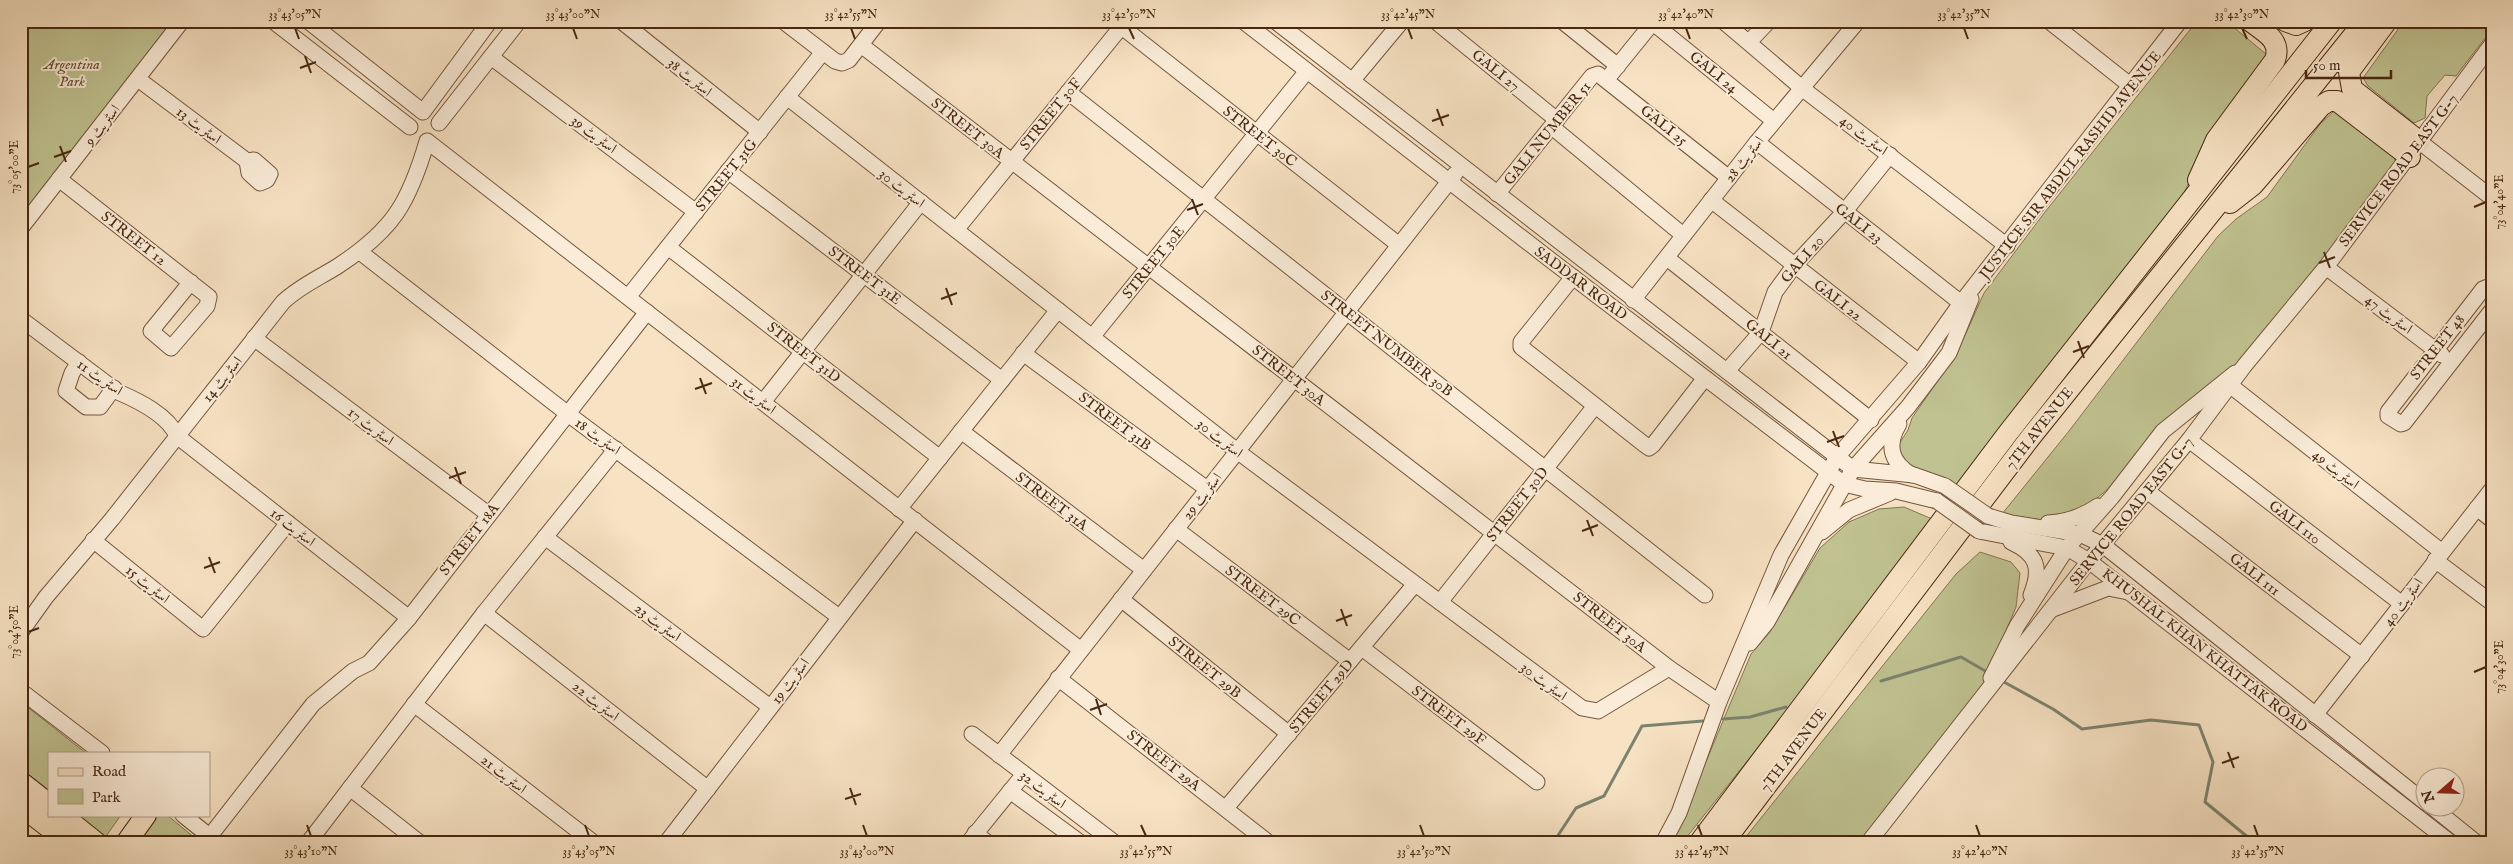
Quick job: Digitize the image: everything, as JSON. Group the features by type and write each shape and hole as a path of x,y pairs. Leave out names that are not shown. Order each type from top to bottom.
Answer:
{"main road":[{"path":"2185,209 2216,140 2275,60 2279,51 2274,40 2250,21"},
{"path":"2285,21 2296,25 2305,21"},
{"name":"7TH AVENUE","path":"1699,843 2008,433 2332,21"},
{"name":"7TH AVENUE","path":"1723,843 2030,438 2365,21"},
{"path":"2387,21 2349,72 2352,89 2415,150"},
{"path":"2197,230 2253,185 2321,106 2329,101 2337,101 2415,150"},
{"path":"21,782 48,803"},
{"path":"21,806 69,843"},
{"path":"63,816 97,843"},
{"path":"112,843 130,816"},
{"path":"126,843 145,816"}],"street":[{"name":"اسٹریٹ 9","path":"21,228 182,21"},
{"path":"273,21 410,127 413,136 427,141 436,136 439,123 519,21"},
{"path":"308,21 423,112 435,116 439,123"},
{"path":"410,127 415,115 423,112 490,21"},
{"name":"اسٹریٹ 38","path":"621,21 760,132"},
{"path":"782,21 835,61 842,63 849,60 879,21"},
{"name":"SADDAR ROAD","path":"1244,21 1573,277 1844,484 1865,489 1896,491 1937,501"},
{"name":"SADDAR ROAD","path":"1274,21 1837,457 1853,468 1914,476 1944,486"},
{"path":"1352,81 1402,21"},
{"name":"GALI 27","path":"1435,21 1683,235"},
{"path":"1562,21 1618,66"},
{"name":"اسٹریٹ 40","path":"1723,21 1803,90 2007,246"},
{"path":"1749,42 1769,21"},
{"name":"اسٹریٹ 28","path":"1633,300 1757,142 1803,90 1858,21"},
{"path":"2049,21 2131,86"},
{"name":"JUSTICE SIR ABDUL RASHID AVENUE","path":"1663,843 1679,813 1720,702 1781,555 1837,457 1871,420 1919,362 1961,303 1977,285 2180,21"},
{"name":"GALI NUMBER 51","path":"1497,194 1592,76 1603,76 1618,66 1654,22"},
{"name":"GALI 24","path":"1654,22 1774,121"},
{"name":"STREET 30F","path":"956,230 1124,24"},
{"name":"STREET 30C","path":"1124,24 1257,133 1399,245"},
{"name":"STREET 30A","path":"860,45 1669,668 1720,702"},
{"name":"SERVICE ROAD EAST G-7","path":"1868,843 2089,561 2189,440 2245,365 2326,267 2492,45"},
{"name":"STREET 31G","path":"628,297 823,52"},
{"name":"اسٹریٹ 39","path":"492,57 696,212"},
{"name":"STREET 30E","path":"1092,337 1307,70"},
{"name":"GALI 25","path":"1603,76 1728,178"},
{"name":"اسٹریٹ 13","path":"138,79 254,163"},
{"path":"404,97 425,96 439,89"},
{"name":"STREET NUMBER 30B","path":"1068,92 1706,595"},
{"name":"اسٹریٹ 30","path":"787,98 1237,451 1582,708 1598,711 1669,668"},
{"name":"اسٹریٹ 14","path":"21,632 46,598 112,519 283,302 298,288 360,252 384,231 407,197 416,177 427,141"},
{"name":"اسٹریٹ 31","path":"427,141 1081,650"},
{"name":"GALI 23","path":"1757,142 1961,303"},
{"path":"2415,150 2492,198"},
{"name":"GALI 20","path":"1727,371 1761,332 1775,292 1794,266 1845,212 1890,155"},
{"name":"اسٹریٹ 29","path":"999,755 1461,166"},
{"name":"STREET 31E","path":"728,171 1002,380"},
{"name":"STREET 12","path":"59,179 191,282 209,297 207,306 171,348 151,331 191,282"},
{"name":"GALI 22","path":"1712,200 1919,362"},
{"path":"762,402 921,202"},
{"name":"STREET 31D","path":"668,247 940,458"},
{"name":"اسٹریٹ 18","path":"360,252 568,414 839,617"},
{"name":"GALI 21","path":"1667,258 1871,420"},
{"name":"اسٹریٹ 47","path":"2326,267 2451,362"},
{"path":"1573,277 1520,344 1521,347 1649,448 1705,378"},
{"name":"JUSTICE SIR ABDUL RASHID AVENUE","path":"1739,656 1767,622 1853,468 1908,407 1949,353 1977,285"},
{"name":"STREET 48","path":"2492,288 2488,286 2482,289 2387,414 2401,424 2492,310"},
{"path":"899,508 1058,310"},
{"name":"STREET 18A","path":"214,839 313,704 353,670 368,663 409,618 647,312"},
{"name":"اسٹریٹ 11","path":"21,319 116,390 135,399 165,420 172,426 177,436"},
{"name":"اسٹریٹ 17","path":"254,338 488,514"},
{"name":"STREET 31B","path":"1023,353 1207,490"},
{"path":"79,362 72,373 66,391 86,407 100,407 116,390"},
{"name":"SERVICE ROAD EAST G-7","path":"1978,704 2017,626 2067,548 2112,497 2164,431 2245,365"},
{"name":"اسٹریٹ 49","path":"2231,386 2439,556 2492,603"},
{"name":"STREET 30D","path":"1440,602 1595,406"},
{"path":"1908,407 1893,433 1892,450 1897,464 1914,476"},
{"name":"STREET 31A","path":"961,432 1144,570"},
{"name":"اسٹریٹ 16","path":"177,436 409,618"},
{"name":"GALI 110","path":"2189,440 2402,604"},
{"path":"308,843 484,613 616,449"},
{"name":"KHUSHAL KHAN KHATTAK ROAD","path":"1944,486 1988,516 2012,523 2080,534 2103,545 2416,794"},
{"name":"اسٹریٹ 40","path":"2315,714 2492,489"},
{"path":"1811,544 1849,510 1896,491"},
{"name":"GALI 111","path":"2147,491 2362,656"},
{"path":"2012,523 2064,522 2085,515 2112,497"},
{"name":"KHUSHAL KHAN KHATTAK ROAD","path":"1937,501 1985,533 2067,548 2089,561 2452,843"},
{"path":"2477,508 2492,520"},
{"name":"اسٹریٹ 19","path":"666,843 915,520"},
{"name":"اسٹریٹ 15","path":"93,540 202,629 288,523"},
{"name":"STREET 29C","path":"1176,529 1350,661"},
{"path":"1985,533 2030,553 2036,564 2037,575 2034,587 2017,626"},
{"name":"اسٹریٹ 23","path":"545,538 770,707"},
{"name":"STREET 29D","path":"1226,808 1415,584"},
{"path":"2052,609 2108,588 2130,592"},
{"name":"STREET 29B","path":"1120,599 1289,734"},
{"name":"اسٹریٹ 22","path":"484,613 708,788"},
{"name":"STREET 29F","path":"1362,648 1537,782"},
{"name":"STREET 29A","path":"1058,678 1269,843"},
{"path":"21,691 101,752"},
{"name":"اسٹریٹ 21","path":"414,704 594,843"},
{"name":"اسٹریٹ 32","path":"972,734 1115,843"},
{"path":"2372,780 2381,768"},
{"path":"988,843 972,838 1024,774"},
{"path":"350,788 420,843"},
{"path":"1010,790 1081,843"},
{"path":"184,816 214,839"},
{"path":"2444,816 2478,843"}],"green space":[{"name":"Argentina Park","path":"21,21 175,21 21,219"},
{"path":"2197,21 2226,21 2266,54 2269,62 2203,152 2178,206 1962,487 1902,463 1895,450 1908,430 1912,418 1957,353 1984,293 2045,212"},
{"path":"2404,21 2492,21 2492,29 2456,76 2445,75 2427,96 2425,118 2414,123 2368,86 2363,78"},
{"path":"2334,111 2395,157 2395,166 2244,361 2156,434 2108,489 2080,512 2042,520 2002,514 2069,431 2218,236 2236,219 2267,197 2320,124"},
{"path":"1904,507 1932,519 1772,730 1682,843 1672,843 1751,654 1770,632 1820,548 1849,522 1879,509"},
{"path":"1980,552 2011,562 2020,573 2016,607 1976,702 1866,843 1741,843 1956,574"},
{"path":"21,702 85,752 48,752 48,793 21,773"},
{"path":"77,816 120,816 104,839"},
{"path":"153,816 168,816 201,843 135,843"}],"waterway":[{"path":"1881,681 1961,657 1987,672"},
{"path":"2004,682 2053,709 2082,729 2151,720 2199,725 2213,762 2205,802 2255,843"},
{"path":"1723,719 1750,717 1786,707"},
{"path":"1553,843 1576,808 1604,796 1642,726 1703,721"}]}
